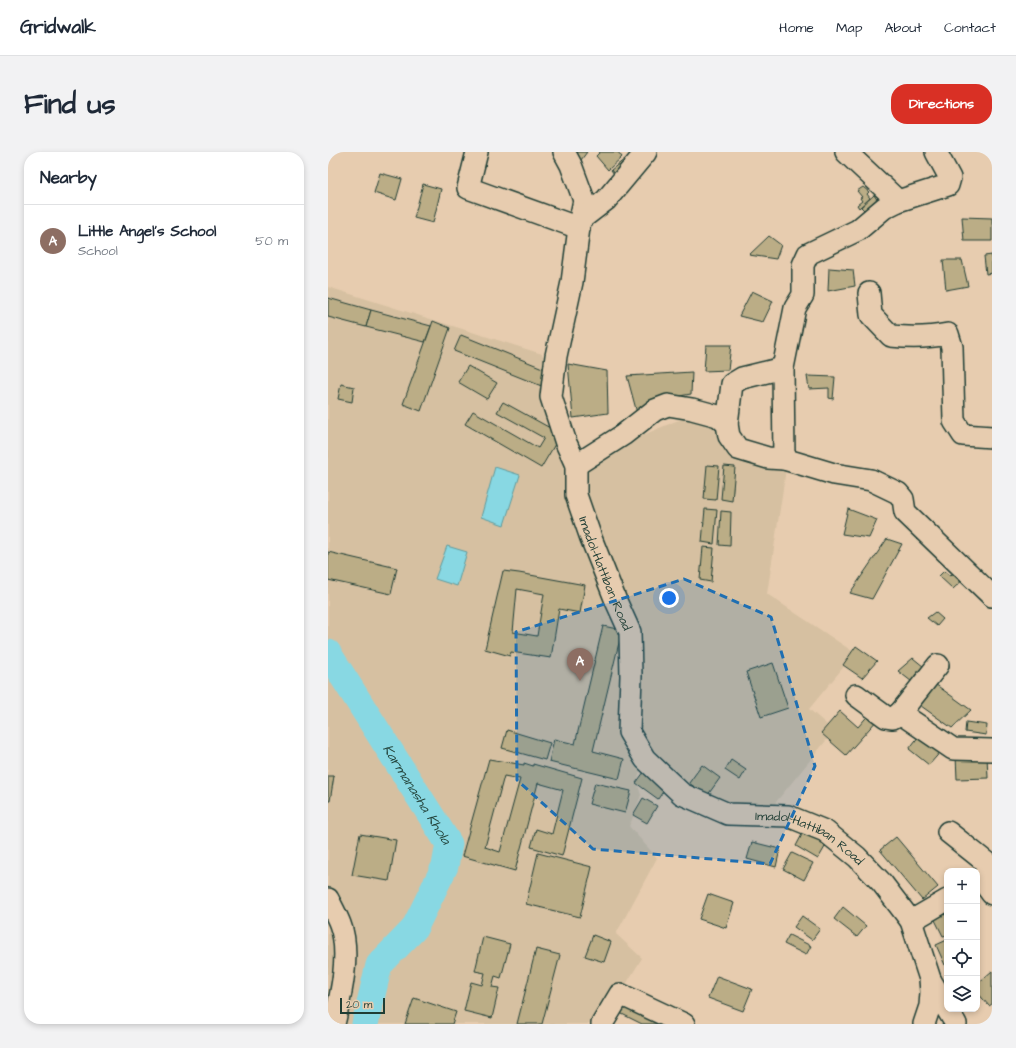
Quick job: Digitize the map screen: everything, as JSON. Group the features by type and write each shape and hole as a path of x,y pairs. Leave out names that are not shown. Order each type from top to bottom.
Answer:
{"street":[{"path":"477,152 468,188 580,224 606,200 646,152"},
{"name":"Imadol-Hattiban Road","path":"564,152 571,165 584,200 572,282 556,356 551,397 566,443 576,465 576,495 591,538 630,632 631,676 629,732 645,760 682,794 728,814 788,816 825,831 857,857 882,883 911,921 930,979 930,1006 924,1024"},
{"path":"846,152 898,201"},
{"path":"784,459 783,368 795,308 803,295 803,265 808,254 858,230 884,208 898,201 948,185 950,178 936,152"},
{"path":"869,293 871,315 891,336 910,338 932,337 948,334 952,347 954,421 963,434 992,437"},
{"path":"783,368 742,378 732,384 727,424 729,436 738,450 768,458 784,459 834,474 870,480 898,494 903,499 905,512 992,596"},
{"path":"576,465 623,435 656,410 668,405 692,409 718,416 727,424"},
{"path":"856,695 886,717 893,718 900,713 938,665"},
{"path":"900,713 953,749 992,750"},
{"path":"948,832 987,878"},
{"path":"328,899 341,925 345,952 341,995 334,1024"},
{"path":"911,921 944,902"},
{"path":"930,979 944,1004"},
{"path":"602,1024 620,994 691,1022"},
{"path":"949,1012 956,1024"}],"highlighted area":[{"path":"684,579 771,617 815,766 770,864 593,849 517,780 516,632"}],"shaded area":[{"path":"328,287 542,354 556,371 557,401 579,462 707,408 786,469 767,594 855,653 809,709 834,731 771,808 718,809 689,789 660,758 643,760 637,782 641,795 629,826 657,858 616,934 642,958 602,1024 328,1024"}],"water":[{"path":"495,467 520,475 504,525 481,517"},
{"path":"447,546 467,552 457,586 435,579"}],"building":[{"path":"587,152 581,160 572,153"},
{"path":"600,152 618,152 622,157 608,170 596,156"},
{"path":"625,159 628,163 614,174 611,170"},
{"path":"380,173 402,179 396,200 374,193"},
{"path":"423,184 441,189 433,223 414,218"},
{"path":"863,187 869,192 867,194 870,198 859,208 857,205 862,201 860,198 862,197 857,191"},
{"path":"874,195 880,204 867,213 861,207"},
{"path":"962,217 992,218 992,241 964,241"},
{"path":"769,236 781,245 776,259 749,255"},
{"path":"992,255 992,273 986,274 984,256"},
{"path":"943,260 962,260 968,286 946,290"},
{"path":"829,268 853,270 855,286 828,291"},
{"path":"752,291 773,301 763,322 739,316"},
{"path":"328,298 371,310 366,327 328,317"},
{"path":"371,310 431,326 425,342 366,327"},
{"path":"433,321 450,328 421,411 403,404"},
{"path":"461,335 550,371 544,387 454,351"},
{"path":"706,345 731,345 728,370 704,371"},
{"path":"568,364 607,371 608,413 573,418"},
{"path":"468,366 497,383 487,399 458,382"},
{"path":"692,372 691,394 656,400 637,413 627,376"},
{"path":"807,376 835,377 833,399 829,398 829,388 809,389"},
{"path":"341,384 354,387 352,402 338,399"},
{"path":"503,402 561,434 541,468 465,424 473,411 538,448 544,438 497,412"},
{"path":"707,465 719,466 716,500 704,499"},
{"path":"724,466 735,467 732,501 721,499"},
{"path":"705,509 717,510 714,544 702,542"},
{"path":"848,509 877,520 869,538 842,534"},
{"path":"721,511 731,512 730,546 719,545"},
{"path":"887,539 902,544 872,599 850,593"},
{"path":"703,547 714,548 711,582 700,580"},
{"path":"328,552 397,568 391,594 328,580"},
{"path":"503,571 585,585 580,613 559,609 551,658 511,652 510,656 485,649","holes":["517,589 544,594 537,636 513,632"]},
{"path":"944,571 950,576 954,572 967,576 953,589 939,576"},
{"path":"935,612 943,619 937,626 927,618"},
{"path":"603,626 622,630 593,751 624,759 619,779 549,762 554,739 575,744"},
{"path":"856,646 877,661 862,678 843,665"},
{"path":"913,658 929,671 916,685 898,671"},
{"path":"773,663 788,708 761,717 746,672"},
{"path":"928,679 971,710 952,728 914,701"},
{"path":"840,711 858,727 871,712 878,719 846,755 821,733"},
{"path":"966,722 987,725 986,735 965,732"},
{"path":"507,730 550,743 545,760 502,748"},
{"path":"922,732 943,749 929,765 909,749"},
{"path":"956,756 987,756 988,778 957,779"},
{"path":"489,759 524,765 524,763 533,766 533,764 582,778 562,856 531,847 536,829 552,834 563,790 538,783 515,871 462,856","holes":["504,776 520,779 500,852 485,847"]},
{"path":"731,760 746,770 740,780 725,770"},
{"path":"702,765 720,778 707,796 689,783"},
{"path":"647,768 668,784 658,799 636,783"},
{"path":"328,776 334,776 330,801 328,801"},
{"path":"595,783 631,791 625,813 589,804"},
{"path":"643,798 657,806 647,823 633,815"},
{"path":"806,827 829,840 818,859 796,846"},
{"path":"360,834 396,840 389,881 352,875"},
{"path":"896,837 938,887 922,900 880,850"},
{"path":"752,842 780,849 776,867 747,859"},
{"path":"538,853 592,867 580,917 526,904"},
{"path":"792,853 813,863 804,880 783,869"},
{"path":"708,894 734,903 726,928 699,919"},
{"path":"843,907 866,926 857,937 834,919"},
{"path":"944,910 944,936 943,936 933,916"},
{"path":"802,916 820,929 812,940 794,927"},
{"path":"593,935 611,942 604,962 585,956"},
{"path":"789,935 811,946 806,955 784,944"},
{"path":"483,937 510,944 501,978 495,976 492,987 499,988 492,1018 464,1011 471,982 482,985 485,973 475,971"},
{"path":"944,941 944,963 936,945"},
{"path":"536,949 560,955 542,1024 517,1024"},
{"path":"992,971 992,1004 989,1006 980,996 980,981"},
{"path":"717,976 752,989 743,1011 708,998"},
{"path":"414,998 456,1012 452,1024 405,1024"},
{"path":"626,1001 674,1024 642,1024 620,1013"}],"waterway":[{"name":"Karmanasha Khola","path":"328,653 449,844 445,866 414,929 379,965 365,1024"}],"place":[{"name":"Little Angel's School","path":"580,681"}]}
